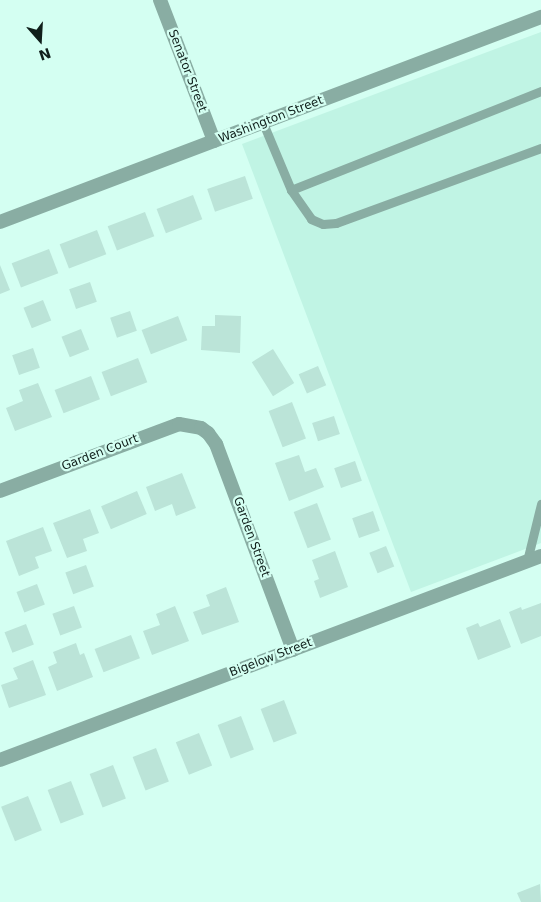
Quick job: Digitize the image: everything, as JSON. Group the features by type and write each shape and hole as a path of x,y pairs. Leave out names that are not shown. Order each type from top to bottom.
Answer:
{"street":[{"name":"Senator Street","path":"160,0 214,142"},
{"name":"Washington Street","path":"0,222 541,17"},
{"name":"Garden Court","path":"0,491 179,424 201,428"},
{"name":"Garden Street","path":"201,428 208,433 216,444 293,650"},
{"name":"Bigelow Street","path":"0,760 541,556"}],"lane":[{"path":"291,190 541,91"},
{"path":"263,123 291,190 311,219 322,224 336,223 541,148"},
{"path":"527,561 541,504"}],"shaded area":[{"path":"541,32 541,543 411,592 242,144"}],"building":[{"path":"245,176 253,199 215,212 207,189"},
{"path":"193,195 202,219 166,233 157,209"},
{"path":"145,212 154,236 117,251 108,226"},
{"path":"97,230 106,254 69,269 60,244"},
{"path":"49,249 58,273 21,288 12,263"},
{"path":"0,265 10,290 0,294"},
{"path":"90,282 97,302 76,309 69,289"},
{"path":"43,300 51,320 32,328 24,308"},
{"path":"130,311 137,331 117,338 110,318"},
{"path":"215,315 241,316 240,353 201,350 202,326 215,326"},
{"path":"178,316 187,340 151,354 142,330"},
{"path":"81,329 89,349 70,357 62,337"},
{"path":"33,348 40,368 19,375 12,355"},
{"path":"273,349 294,383 273,396 252,362"},
{"path":"138,358 147,382 111,396 102,372"},
{"path":"318,366 326,385 307,394 299,374"},
{"path":"91,376 100,399 64,413 55,390"},
{"path":"38,383 52,417 15,431 6,408 23,401 19,390"},
{"path":"292,402 306,438 283,447 269,411"},
{"path":"334,416 340,434 318,441 312,423"},
{"path":"299,455 305,472 316,468 324,487 289,501 275,463"},
{"path":"355,461 362,481 341,488 334,468"},
{"path":"182,473 196,508 176,516 172,504 155,511 146,487"},
{"path":"137,491 147,514 111,529 101,506"},
{"path":"317,503 331,539 308,548 294,512"},
{"path":"90,509 99,533 83,539 87,551 67,558 53,523"},
{"path":"373,511 380,531 359,538 352,518"},
{"path":"43,527 52,551 35,557 39,568 19,576 6,541"},
{"path":"386,546 394,566 378,573 369,553"},
{"path":"335,551 348,587 320,598 314,581 319,579 312,560"},
{"path":"86,565 94,587 73,594 65,573"},
{"path":"37,584 45,605 24,612 16,592"},
{"path":"226,587 239,622 202,635 193,612 210,606 206,595"},
{"path":"541,603 541,636 521,644 509,612 521,607 522,610"},
{"path":"74,606 82,628 60,635 52,614"},
{"path":"175,606 189,641 152,655 143,631 160,625 156,614"},
{"path":"500,619 511,647 478,660 466,628 478,623 480,627"},
{"path":"26,624 34,645 12,653 5,632"},
{"path":"131,635 140,658 104,672 95,649"},
{"path":"76,643 80,655 84,653 93,677 57,691 48,667 57,663 53,652"},
{"path":"33,660 46,695 9,708 1,685 18,679 13,668"},
{"path":"284,700 297,734 274,743 261,709"},
{"path":"241,716 254,750 231,759 218,725"},
{"path":"199,733 212,765 189,775 176,742"},
{"path":"156,748 169,782 146,791 133,757"},
{"path":"113,765 126,799 103,808 90,774"},
{"path":"71,781 84,815 61,824 48,790"},
{"path":"28,796 42,830 15,841 1,807"},
{"path":"540,884 541,902 521,902 517,893"}]}
